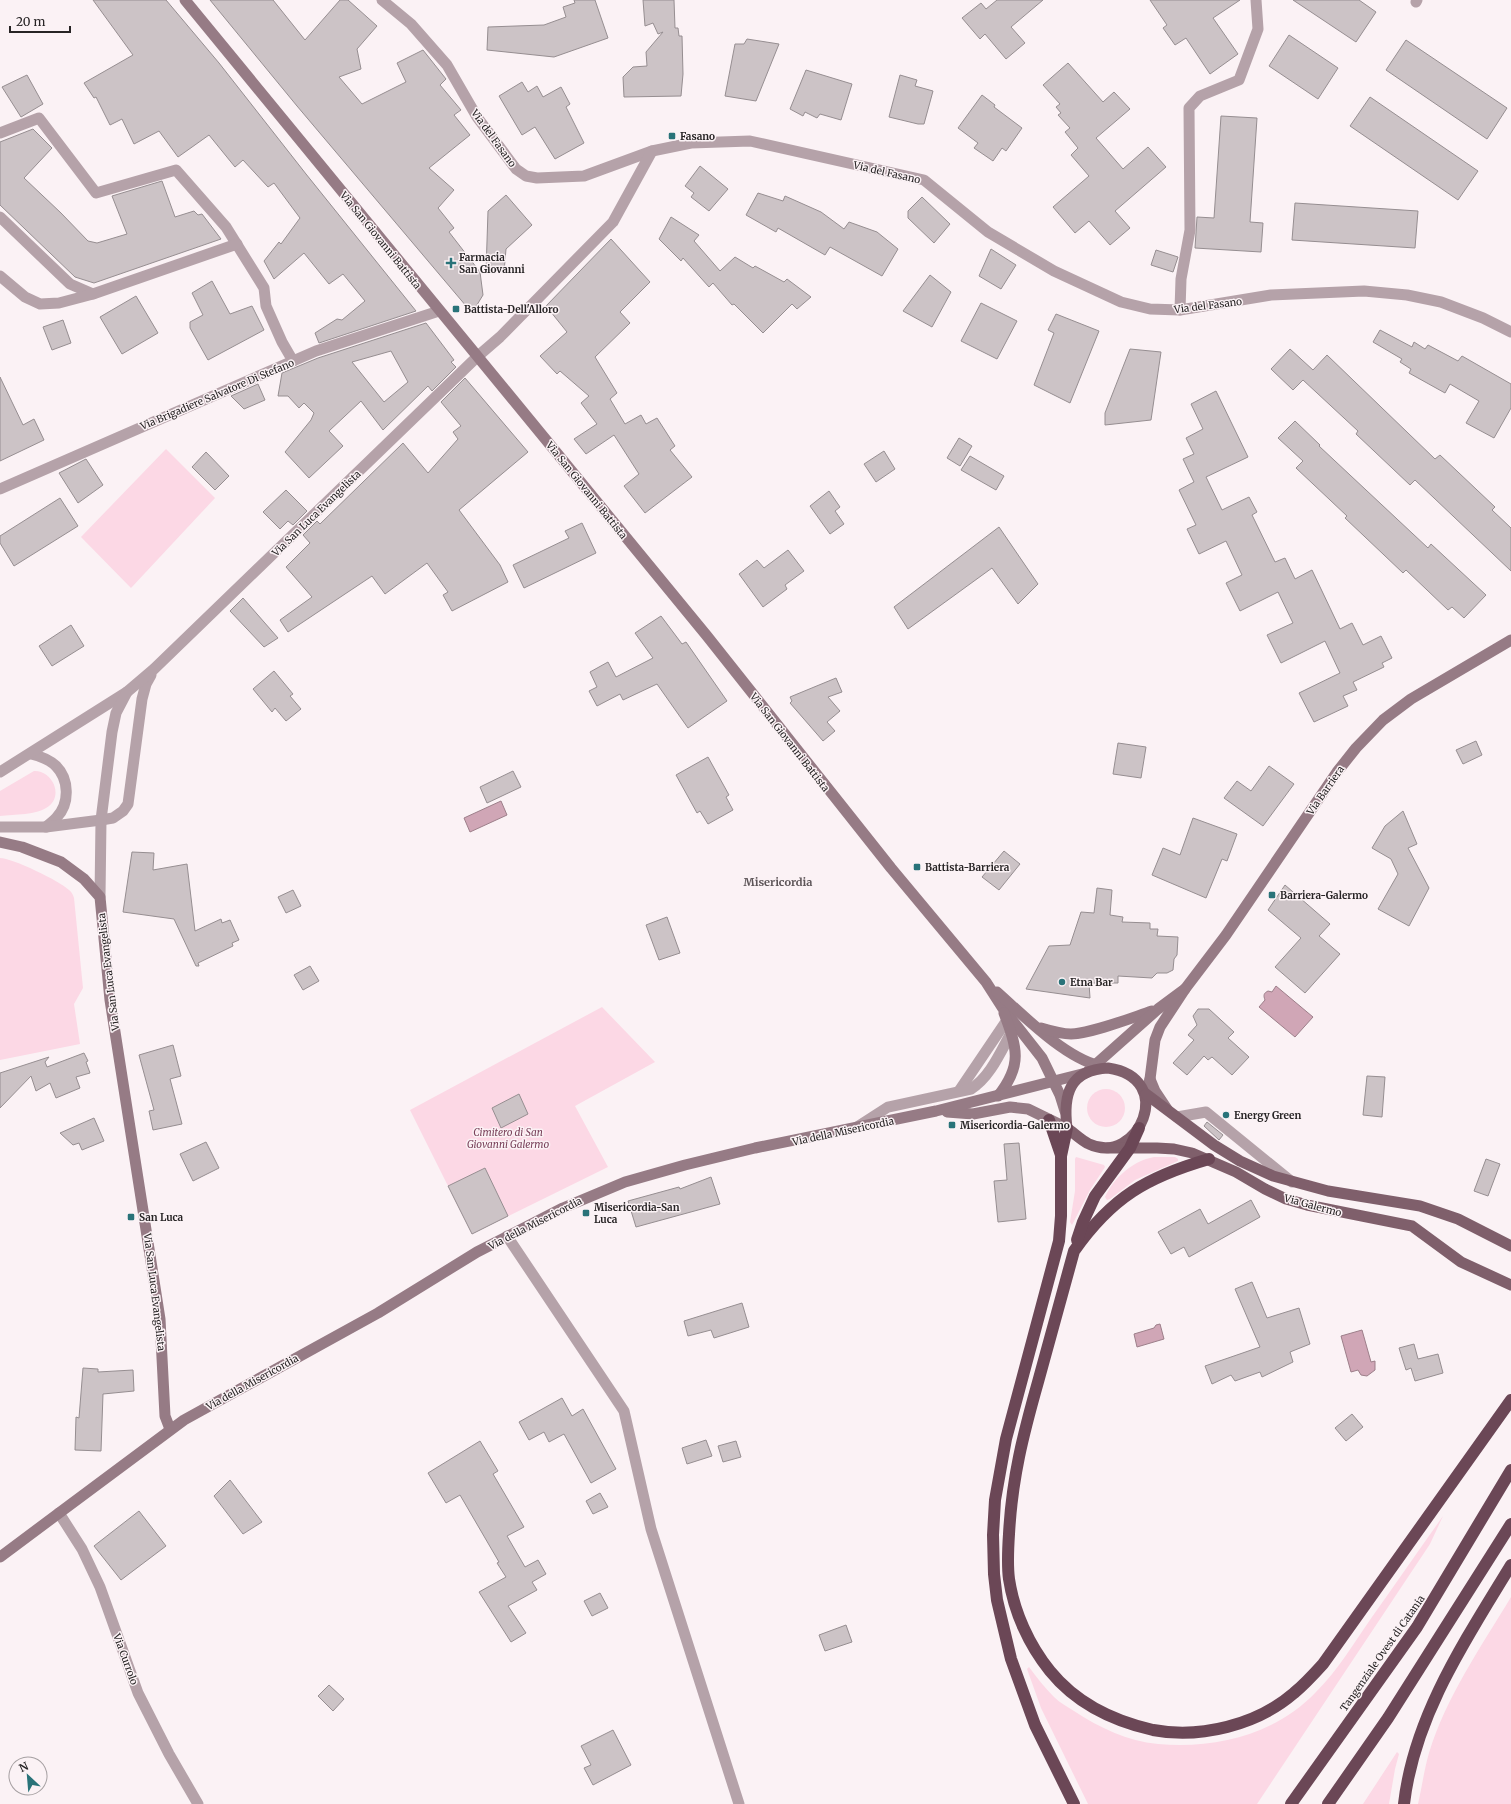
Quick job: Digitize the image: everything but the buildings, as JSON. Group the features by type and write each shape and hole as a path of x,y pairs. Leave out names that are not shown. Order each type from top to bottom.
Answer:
{"highway":[{"path":"1049,1120 1061,1156"},
{"path":"1068,1128 1061,1156 1061,1216 1059,1241 1006,1439 995,1500 992,1535 997,1600 1011,1660 1035,1725 1074,1804"},
{"path":"1139,1128 1130,1148 1095,1196 1083,1222 1017,1462 1011,1498 1008,1552 1009,1578 1018,1616 1036,1652 1057,1680 1088,1705 1121,1721 1162,1732 1189,1732 1235,1725 1258,1716 1277,1706 1294,1694 1323,1664 1347,1632 1511,1400"},
{"path":"1074,1251 1106,1211 1129,1193 1152,1180 1177,1169 1209,1159"},
{"name":"Tangenziale Ovest di Catania","path":"1291,1804 1417,1627 1511,1470"},
{"path":"1328,1804 1388,1718 1511,1524"},
{"path":"1404,1804 1407,1780 1413,1757 1428,1715 1466,1639 1511,1565"}],"main road":[{"name":"Via San Giovanni Battista","path":"185,0 702,630 891,868 986,982"},
{"name":"Via Barriera","path":"1186,988 1226,935 1336,772 1356,748 1383,720 1411,699 1511,640"},
{"path":"0,842 22,846 61,862 84,879 100,897"},
{"name":"Via San Luca Evangelista","path":"100,897 110,1000 160,1319 165,1416 170,1429"},
{"path":"986,982 1002,1007 1042,1058 1054,1082 1065,1111 1068,1128"},
{"path":"986,982 1036,1027 1090,1069 1116,1069 1137,1080 1146,1094"},
{"path":"1065,1111 1067,1098 1072,1085 1158,1009 1186,988"},
{"path":"936,1111 973,1114 1010,1107 1028,1109 1068,1128 1089,1144 1108,1148 1116,1146 1129,1139 1139,1128 1144,1115 1155,1040 1160,1027 1186,988"},
{"path":"998,1096 1009,1082 1014,1068 1016,1054 1011,1033 1002,1007"},
{"path":"1036,1027 1060,1033 1073,1034 1158,1009"},
{"name":"Via della Misericordia","path":"170,1429 378,1313 477,1252 563,1208 625,1182 685,1165 755,1148 855,1129 998,1096 1054,1082 1090,1069"},
{"path":"1150,1079 1155,1091 1167,1109"},
{"name":"Via Galermo","path":"1146,1094 1214,1146 1240,1161 1273,1176 1294,1183 1328,1191 1420,1206 1458,1219 1511,1246"},
{"name":"Via Galermo","path":"1108,1148 1174,1149 1209,1159 1236,1172 1265,1189 1293,1201 1412,1226 1461,1262 1511,1285"},
{"path":"0,1557 170,1429"}],"street":[{"name":"Via del Fasano","path":"382,0 411,24 447,65 477,117 516,169 526,176 537,178 584,176 652,151 691,143 750,141 924,180 988,232 1054,271 1121,302 1150,309 1180,310 1271,295 1364,291 1408,295 1441,302 1483,318 1511,332"},
{"path":"1180,310 1181,279 1190,230 1189,108 1200,96 1239,80 1258,29 1256,0"},
{"path":"0,133 40,118 96,193 176,170 226,227 264,288 266,306 282,342 293,361"},
{"name":"Via San Luca Evangelista","path":"127,692 154,669 478,356 500,337 613,222 652,151"},
{"path":"0,217 70,284 93,294"},
{"path":"0,276 25,297 40,304 59,303 93,294 237,244"},
{"name":"Via Brigadiere Salvatore Di Stefano","path":"0,489 316,351 439,311"},
{"path":"0,827 46,827 101,820 113,818 124,811 128,804 142,699 146,684 154,669"},
{"path":"0,772 31,754 127,692"},
{"path":"100,897 101,820 112,732 116,713 127,692"},
{"path":"31,754 45,758 56,766 64,777 67,791 65,805 58,816 46,827"},
{"path":"959,1091 1007,1020"},
{"path":"855,1129 888,1107 971,1089 979,1084 986,1075 1011,1033"},
{"path":"1177,1118 1206,1112 1294,1183"},
{"path":"507,1236 624,1411 651,1529 740,1804"},
{"name":"Via Currolo","path":"59,1513 82,1549 100,1587 138,1693 168,1754 198,1804"}],"green space":[{"path":"166,449 215,498 131,588 81,537"},
{"path":"34,771 46,774 54,784 55,795 53,801 49,806 38,812 0,816 0,791"},
{"path":"0,858 15,862 46,876 64,886 73,895 83,988 74,1004 80,1044 0,1060"},
{"name":"Cimitero di San Giovanni Galermo","path":"602,1007 655,1062 575,1106 608,1167 472,1234 410,1110"},
{"path":"1102,1089 1110,1089 1117,1092 1122,1097 1125,1108 1122,1119 1117,1124 1110,1127 1102,1127 1095,1124 1090,1119 1087,1112 1087,1104 1090,1097 1095,1092"},
{"path":"1076,1157 1104,1165 1105,1167 1090,1190 1072,1225 1070,1222 1075,1191"},
{"path":"1154,1157 1175,1157 1178,1161 1135,1180 1107,1200 1105,1197 1113,1183 1125,1171 1138,1162"},
{"path":"1443,1516 1430,1544 1257,1804 1088,1804 1041,1708 1027,1669 1029,1667 1044,1686 1059,1701 1094,1723 1114,1733 1135,1740 1158,1744 1201,1744 1243,1736 1263,1729 1300,1707 1332,1675"},
{"path":"1511,1597 1511,1804 1418,1804 1429,1753 1436,1732 1465,1673"},
{"path":"1397,1752 1399,1754 1389,1804 1363,1804"}],"shaded area":[{"path":"501,801 507,815 470,832 464,818"},
{"path":"1276,986 1313,1017 1295,1037 1259,1007 1265,1000 1265,993 1268,991 1272,992"},
{"path":"1160,1324 1164,1339 1137,1347 1134,1334 1154,1328 1156,1325"},
{"path":"1362,1330 1371,1362 1375,1361 1375,1370 1367,1376 1361,1375 1358,1370 1351,1372 1341,1336"}],"place":[{"name":"Fasano","path":"672,136"},
{"name":"Farmacia San Giovanni","path":"451,263"},
{"name":"Battista-Dell'Alloro","path":"456,309"},
{"name":"Battista-Barriera","path":"917,867"},
{"name":"Barriera-Galermo","path":"1272,895"},
{"name":"Etna Bar","path":"1062,982"},
{"name":"Energy Green","path":"1226,1115"},
{"name":"Misericordia-Galermo","path":"952,1125"},
{"name":"Misericordia-San Luca","path":"586,1213"},
{"name":"San Luca","path":"131,1217"}],"district":[{"name":"Misericordia","path":"778,882"}]}
